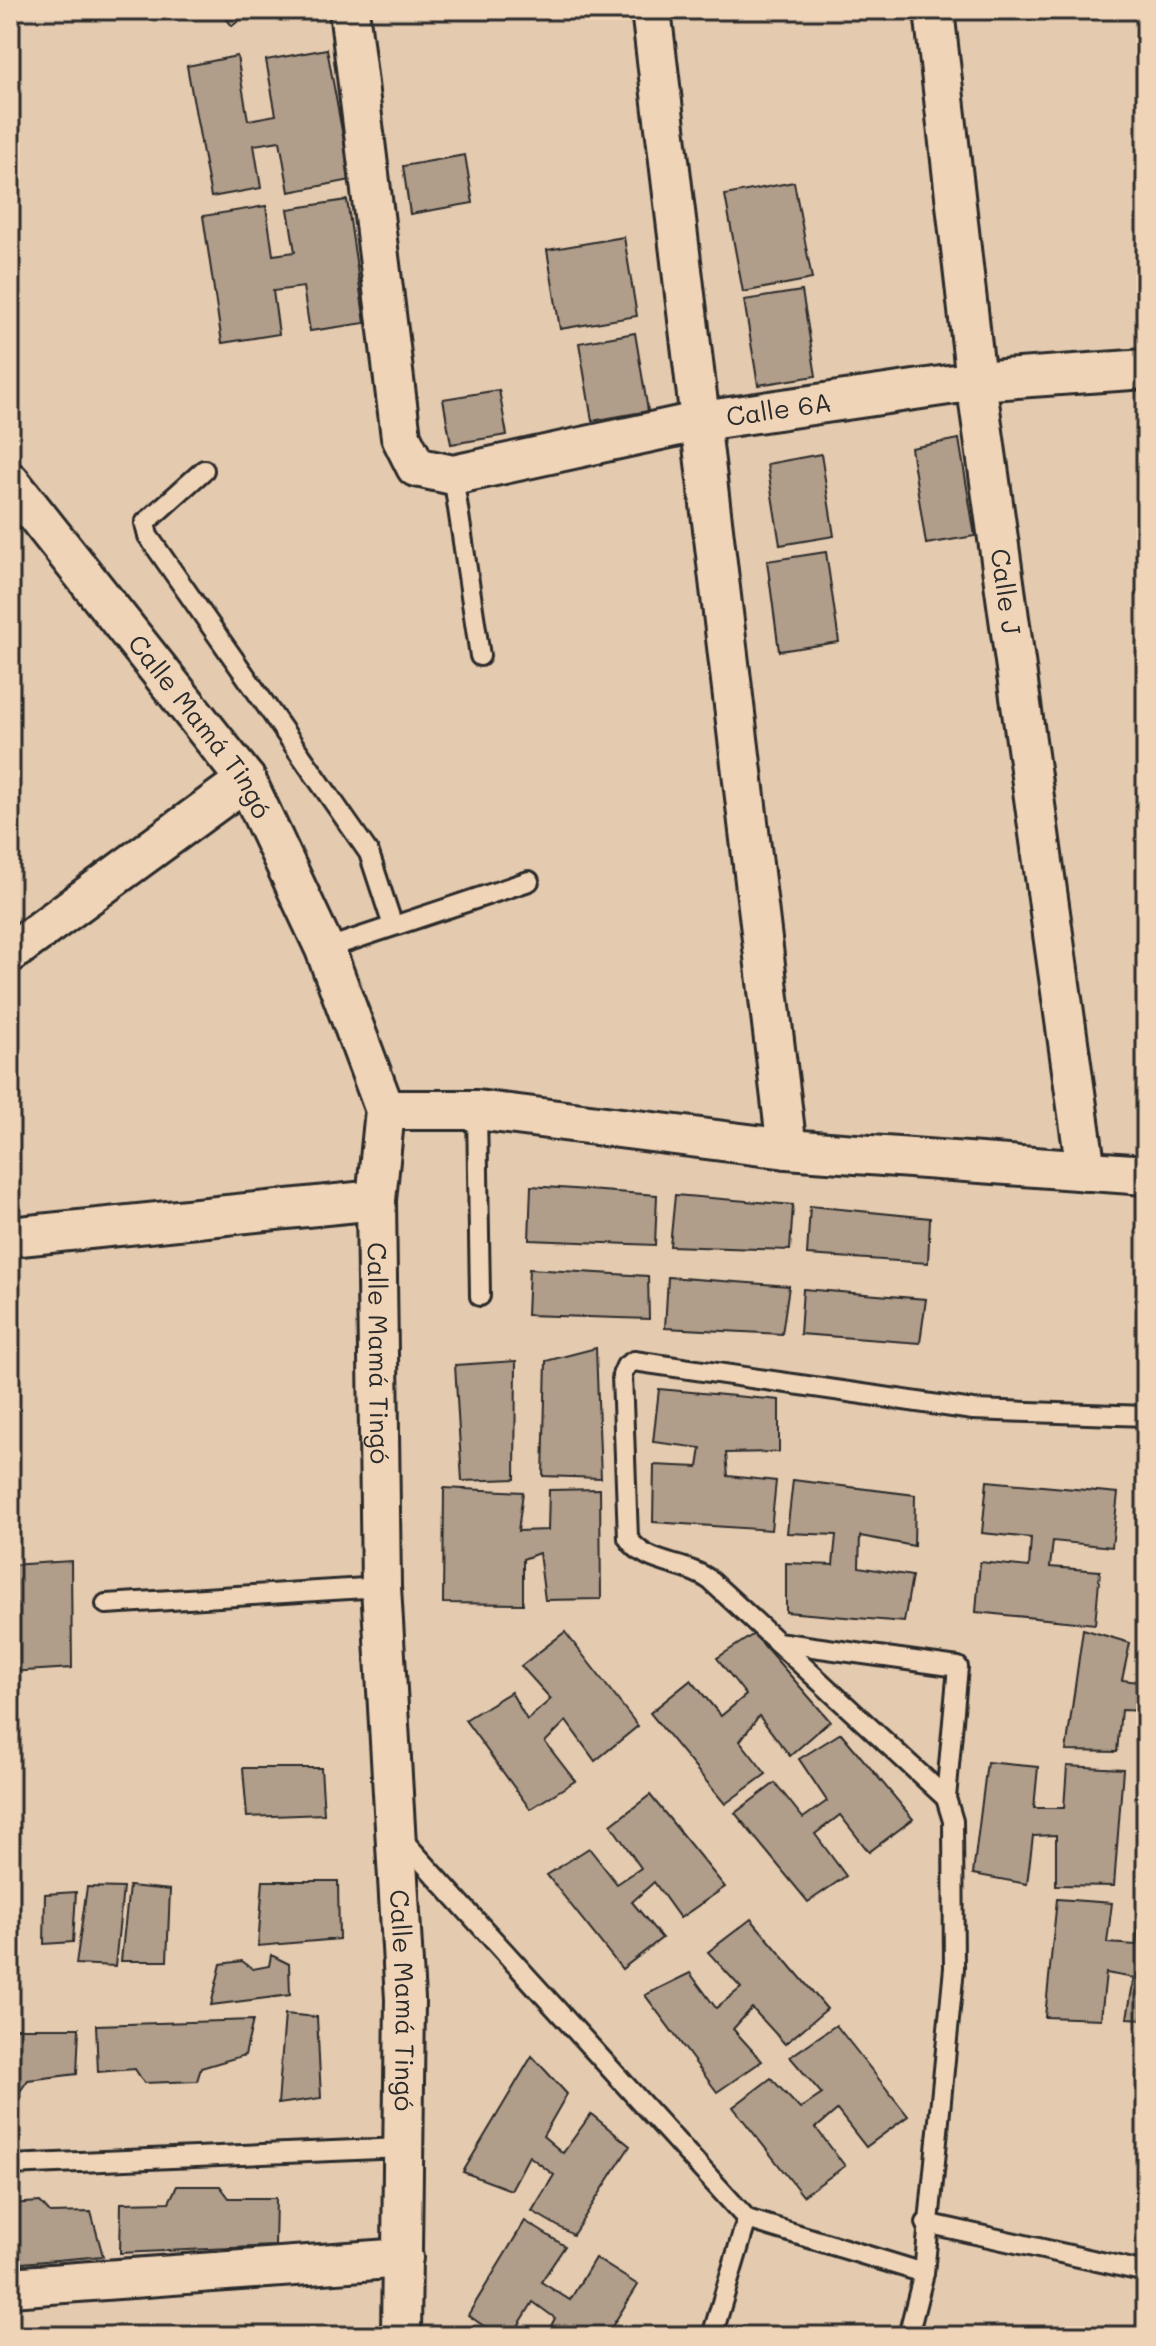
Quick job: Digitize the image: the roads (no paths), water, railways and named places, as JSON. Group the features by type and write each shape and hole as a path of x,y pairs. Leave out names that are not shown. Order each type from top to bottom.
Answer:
{"street":[{"path":"349,10 401,437 434,471"},
{"path":"651,10 787,1149"},
{"name":"Calle J","path":"934,10 976,381 1086,1171"},
{"name":"Calle 6A","path":"434,471 702,421 976,381 1146,369"},
{"name":"Calle Mamá Tingó","path":"10,482 246,780 325,949 385,1110 376,1200 381,1587 405,1999 401,2336"},
{"path":"10,953 246,780"},
{"path":"385,1110 477,1110 787,1149 1146,1175"},
{"path":"10,1237 376,1200"},
{"path":"10,2287 403,2258"}],"lane":[{"path":"204,470 145,523 148,536 369,853 393,926"},
{"path":"434,471 480,656"},
{"path":"325,949 529,881"},
{"path":"477,1110 480,1296"},
{"path":"946,1798 697,1571 645,1556 628,1538 622,1375 626,1366 634,1361 973,1410 1146,1416"},
{"path":"106,1604 381,1587"},
{"path":"777,1642 958,1667 946,1798 953,1821 954,1968 926,2223 924,2273 908,2336"},
{"path":"394,1830 747,2219 924,2273"},
{"path":"10,2165 402,2148"},
{"path":"712,2336 747,2219"},
{"path":"926,2223 1146,2272"}]}
